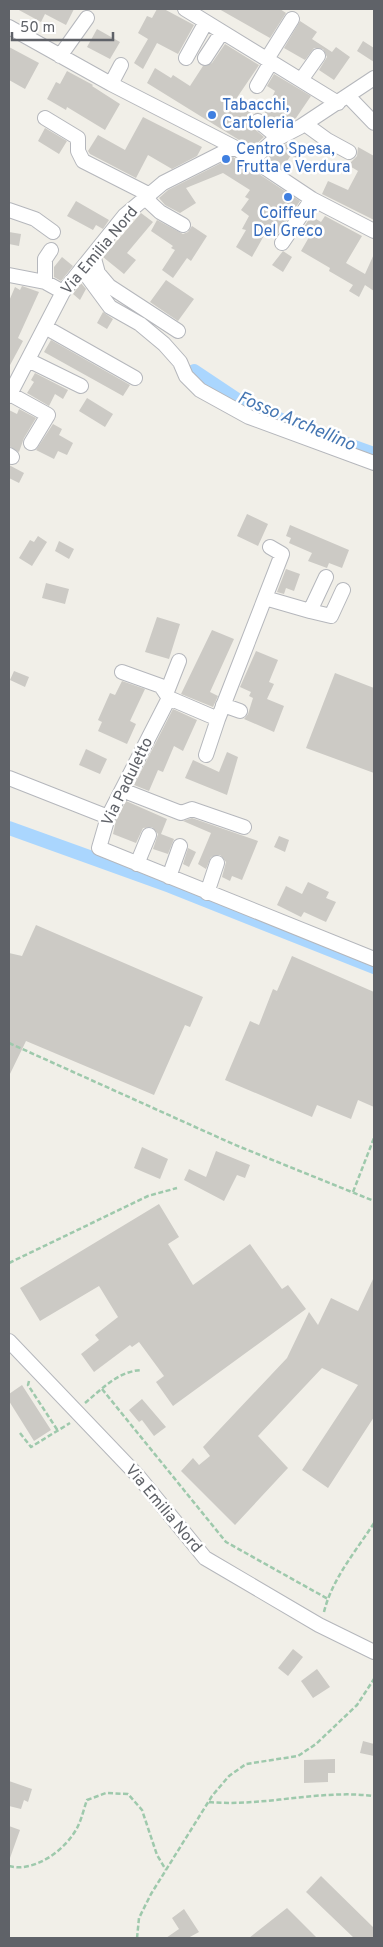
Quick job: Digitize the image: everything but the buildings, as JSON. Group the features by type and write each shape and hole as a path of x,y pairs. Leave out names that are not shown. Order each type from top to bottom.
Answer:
{"street":[{"path":"185,9 222,32 239,35 269,60 301,80 343,99 374,123"},
{"path":"60,56 87,18"},
{"path":"257,86 292,19"},
{"path":"186,58 206,22"},
{"path":"9,27 111,84 234,147 312,199 374,231"},
{"path":"205,58 222,32"},
{"path":"301,80 318,56"},
{"path":"111,84 121,65"},
{"path":"253,159 280,138 305,124 374,78"},
{"path":"45,118 78,138 78,151 83,161 147,196 160,212 183,225"},
{"path":"258,121 280,138"},
{"path":"305,124 327,140 350,152"},
{"name":"Via Emilia Nord","path":"11,388 28,360 63,292 125,215 163,183 234,147"},
{"path":"282,244 312,199"},
{"path":"9,210 35,219 53,232"},
{"path":"45,282 45,259 51,250"},
{"path":"94,254 98,273 109,286 178,330"},
{"path":"82,269 110,307 140,324 164,344 180,362 186,376 200,390 249,417 374,463"},
{"path":"9,275 45,282 63,292"},
{"path":"45,327 135,378"},
{"path":"28,360 81,386"},
{"path":"11,388 48,414 31,443"},
{"path":"206,756 223,705 282,554 270,547"},
{"path":"310,611 326,577"},
{"path":"265,598 331,616 343,590"},
{"name":"Via Paduletto","path":"179,661 167,694 108,817 99,848 374,960"},
{"path":"122,672 161,686 167,694 218,719"},
{"path":"223,705 240,711"},
{"path":"9,778 108,817"},
{"path":"122,790 180,813 192,809 244,827"},
{"path":"136,864 149,835"},
{"path":"169,877 180,846"},
{"path":"207,893 217,862"},
{"name":"Via Emilia Nord","path":"9,1341 138,1476 205,1558 319,1625 374,1652"}],"path":[{"path":"9,1043 233,1144 374,1201"},
{"path":"352,1192 374,1138"},
{"path":"9,1262 148,1196 177,1188"},
{"path":"32,1364 28,1385 58,1431"},
{"path":"20,1433 31,1447 74,1420 77,1410 117,1376 133,1370 142,1370"},
{"path":"102,1389 226,1542 328,1599"},
{"path":"319,1625 328,1599 342,1572 374,1523"},
{"path":"137,1938 139,1918 208,1802 228,1776 246,1764 298,1756 316,1744 358,1705 374,1679"},
{"path":"9,1866 17,1868 40,1864 62,1847 78,1827 87,1800 106,1793 128,1794 142,1810 157,1855 166,1870"},
{"path":"208,1802 269,1802 324,1795 374,1796"}],"waterway":[{"name":"Fosso Archellino","path":"194,371 236,399 288,423 374,454"},
{"path":"9,828 170,886 374,967"}],"place":[{"name":"Tabacchi, Cartoleria","path":"212,115"},
{"name":"Centro Spesa, Frutta e Verdura","path":"226,159"},
{"name":"Coiffeur Del Greco","path":"288,197"}]}
